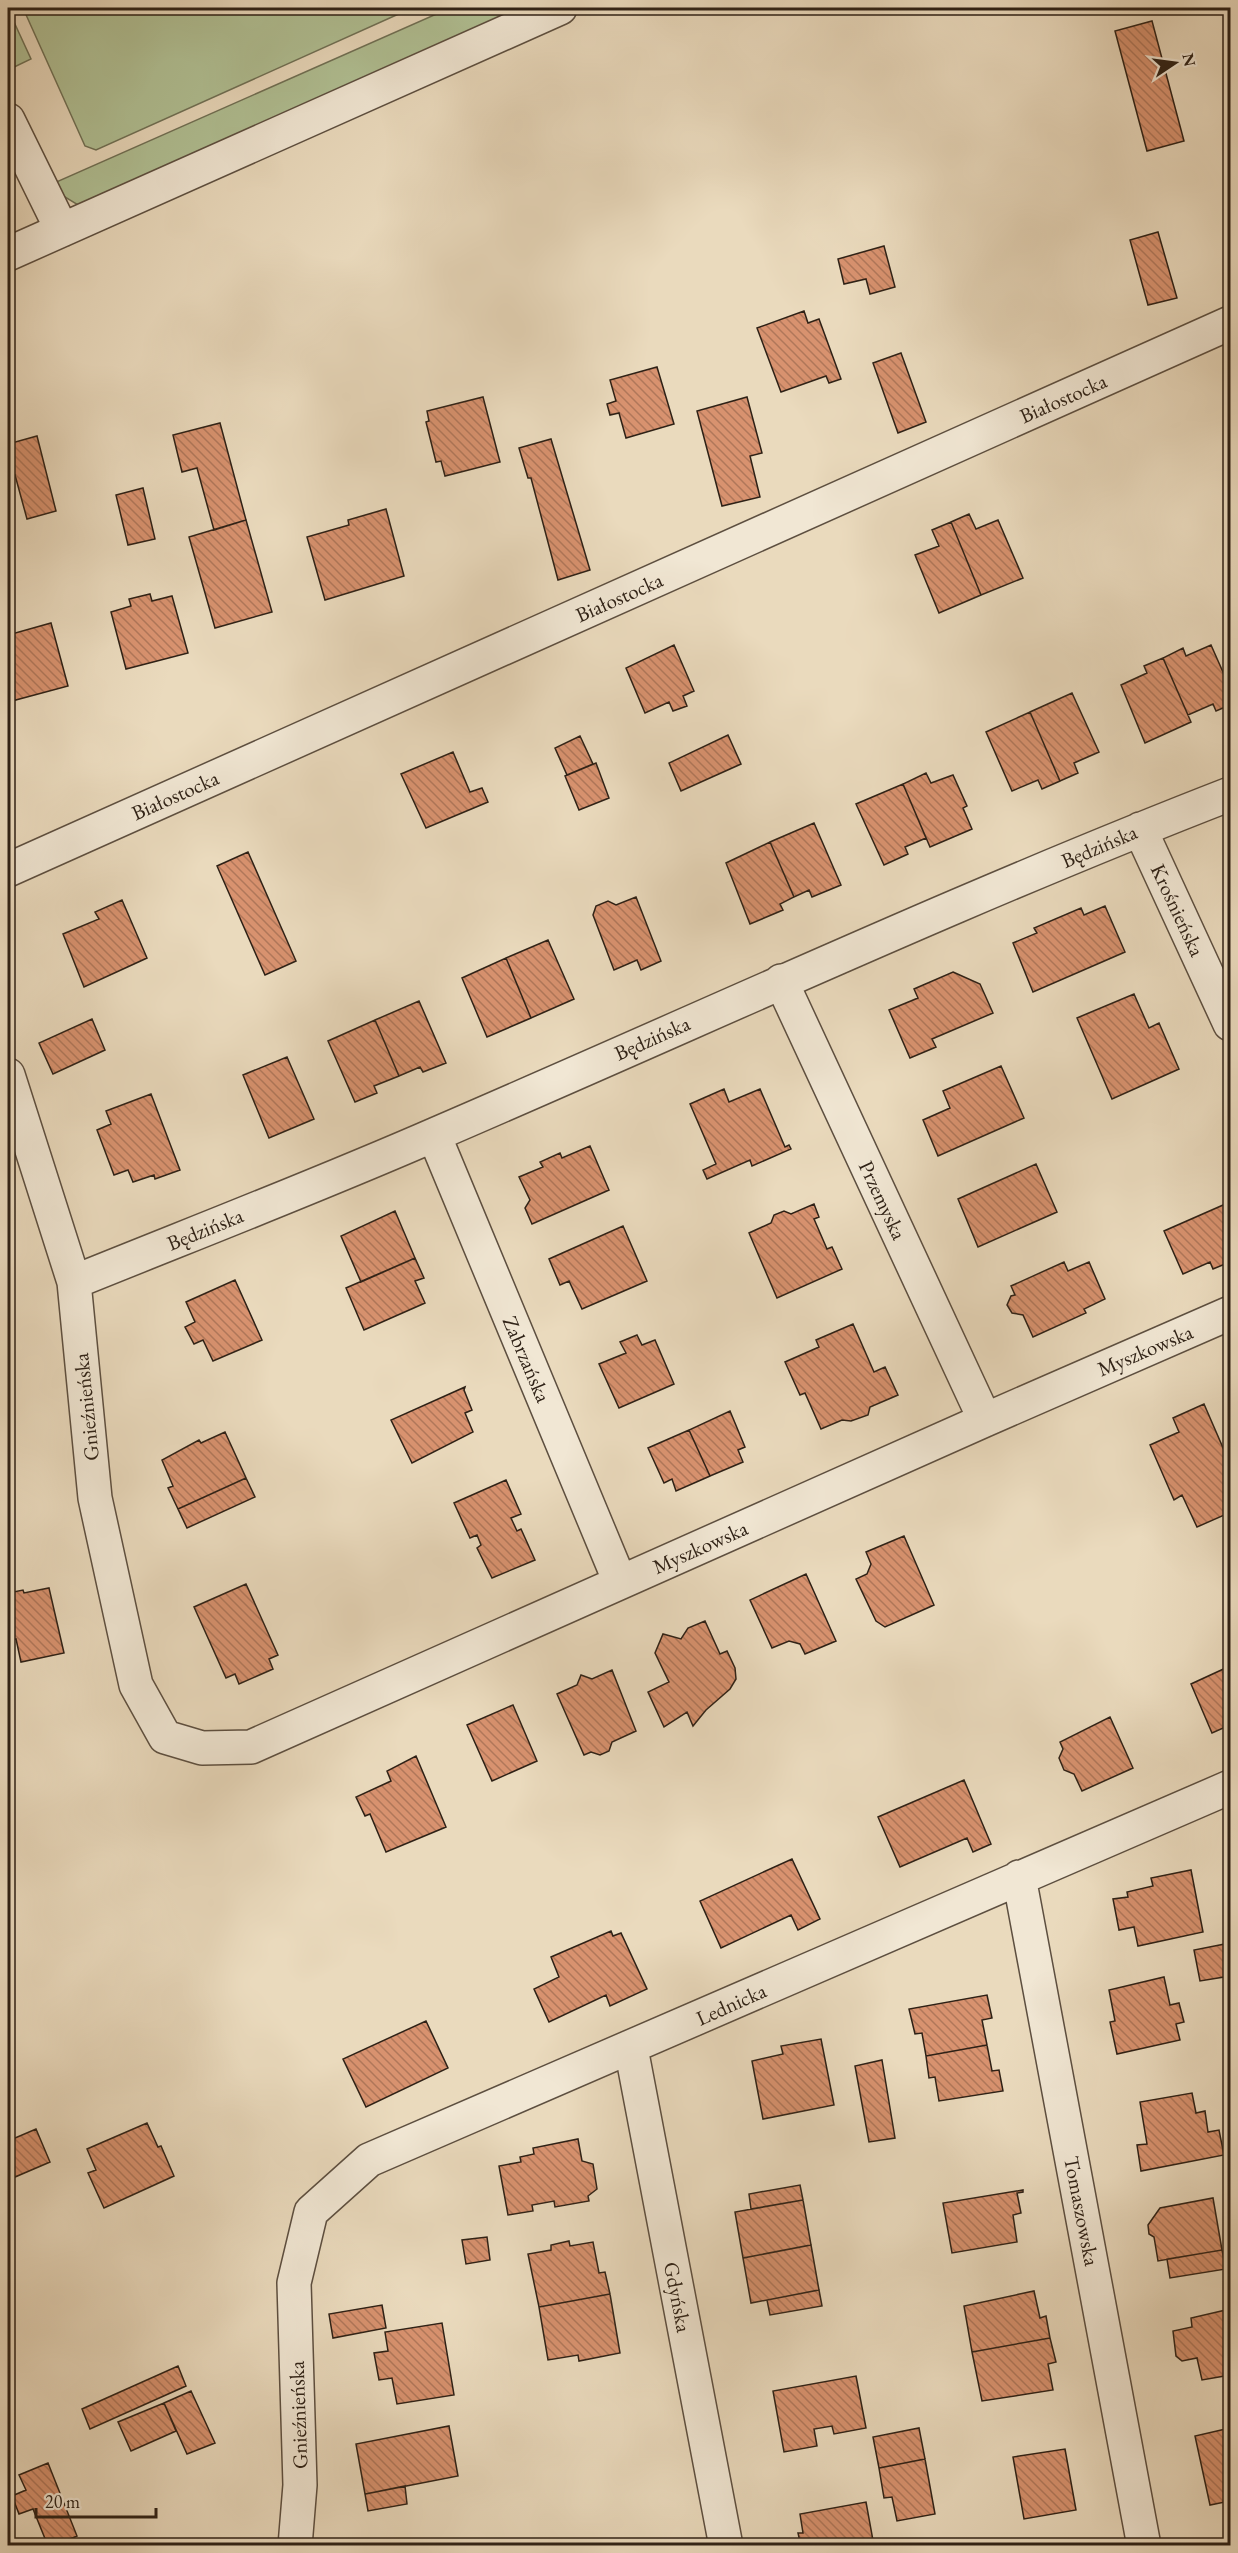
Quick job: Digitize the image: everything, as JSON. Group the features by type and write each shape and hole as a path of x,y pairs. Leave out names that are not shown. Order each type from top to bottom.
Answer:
{"street":[{"path":"8,254 560,8"},
{"path":"8,120 62,230"},
{"name":"Białostocka","path":"8,870 1230,323"},
{"name":"Będzińska","path":"74,1282 434,1135 781,981 1140,829 1230,794"},
{"name":"Krośnieńska","path":"1140,829 1230,1024"},
{"name":"Przemyska","path":"781,981 985,1420"},
{"name":"Gnieźnieńska","path":"8,1076 74,1282 95,1498 136,1685 165,1737"},
{"name":"Zabrzańska","path":"434,1135 620,1582"},
{"name":"Myszkowska","path":"165,1737 201,1748 251,1747 1230,1313"},
{"name":"Lednicka","path":"294,2283 311,2212 369,2160 1230,1787"},
{"name":"Tomaszowska","path":"1019,1877 1144,2546"},
{"name":"Gdyńska","path":"630,2048 726,2546"},
{"name":"Gnieźnieńska","path":"294,2283 300,2485 295,2546"}],"green space":[{"path":"23,8 412,8 96,150 85,146"},
{"path":"450,8 521,8 78,205 60,194 54,183"},
{"path":"8,9 31,59 8,70"}],"building":[{"path":"1152,21 1184,141 1147,151 1115,31"},
{"path":"1158,232 1177,298 1148,305 1130,240"},
{"path":"884,246 895,287 870,294 866,279 844,284 838,259"},
{"path":"804,311 808,323 819,319 841,379 829,383 826,376 781,392 757,328"},
{"path":"901,353 926,422 898,433 873,363"},
{"path":"657,367 674,424 626,438 619,413 610,415 607,404 616,401 610,380"},
{"path":"483,397 500,462 445,476 441,461 436,462 426,422 429,421 427,411"},
{"path":"747,397 762,453 750,456 760,497 722,506 697,411"},
{"path":"220,423 246,520 214,530 197,468 182,472 173,435"},
{"path":"37,436 56,511 27,519 15,475 8,477 8,444"},
{"path":"551,439 590,570 558,580 531,478 528,478 519,448"},
{"path":"143,488 155,539 128,545 116,495"},
{"path":"386,509 404,576 325,600 307,537 349,525 348,520"},
{"path":"969,514 976,529 998,520 1023,578 981,595 951,522"},
{"path":"246,520 272,612 215,628 189,537"},
{"path":"951,522 981,595 939,613 915,555 939,546 932,530"},
{"path":"150,594 152,601 172,596 188,653 126,669 111,612 131,606 129,599"},
{"path":"51,623 68,686 12,701 8,682 8,635"},
{"path":"674,645 694,691 683,696 687,706 673,711 669,702 645,713 626,668"},
{"path":"1211,645 1230,688 1230,705 1216,711 1213,704 1188,715 1163,658 1183,648 1186,656"},
{"path":"1163,658 1191,722 1145,743 1121,685 1147,673 1144,666"},
{"path":"1072,693 1099,752 1074,763 1078,773 1060,781 1030,712"},
{"path":"1030,712 1060,781 1042,789 1038,780 1012,791 986,732"},
{"path":"728,735 741,764 681,791 669,763"},
{"path":"580,736 593,764 567,775 555,748"},
{"path":"453,752 470,792 482,788 488,802 426,828 401,774"},
{"path":"596,763 609,798 579,810 565,776"},
{"path":"926,773 931,783 953,775 967,806 963,808 972,829 930,847 903,784"},
{"path":"903,784 926,838 905,847 908,854 884,865 856,804"},
{"path":"814,823 841,885 812,897 809,890 794,897 770,842"},
{"path":"770,842 794,897 780,904 783,910 750,924 726,863"},
{"path":"248,852 296,961 265,975 217,866"},
{"path":"636,897 661,961 641,970 637,960 614,970 593,915 596,906 608,901 616,905"},
{"path":"122,900 147,958 84,987 63,934 99,919 95,912"},
{"path":"1105,906 1125,952 1033,992 1013,943 1037,933 1034,928 1081,908 1084,915"},
{"path":"548,940 574,999 531,1018 506,958"},
{"path":"506,958 531,1018 487,1037 462,978"},
{"path":"953,972 980,984 993,1013 932,1039 936,1047 910,1058 889,1010 918,998 914,989"},
{"path":"1134,994 1149,1028 1159,1023 1179,1069 1112,1099 1077,1018"},
{"path":"419,1001 446,1063 423,1072 420,1067 399,1076 375,1020"},
{"path":"92,1019 105,1050 53,1074 39,1043"},
{"path":"375,1020 399,1076 374,1086 377,1093 355,1102 328,1041"},
{"path":"287,1057 314,1119 269,1138 243,1075"},
{"path":"1001,1066 1024,1118 938,1156 923,1120 950,1108 943,1091"},
{"path":"724,1089 729,1102 760,1089 785,1147 789,1145 791,1149 752,1166 750,1160 707,1179 703,1170 716,1164 690,1104"},
{"path":"151,1094 180,1170 155,1179 154,1175 133,1182 128,1170 114,1175 97,1130 111,1124 106,1111"},
{"path":"590,1146 609,1190 532,1224 525,1208 530,1200 519,1177 543,1167 540,1162 560,1153 562,1158"},
{"path":"1036,1164 1057,1212 978,1247 958,1199"},
{"path":"1230,1202 1230,1262 1213,1269 1210,1262 1183,1274 1164,1231"},
{"path":"814,1204 819,1217 814,1219 827,1249 832,1247 842,1269 777,1298 749,1233 771,1223 774,1215 784,1211 791,1214"},
{"path":"395,1211 415,1258 361,1282 341,1236"},
{"path":"623,1226 647,1281 582,1309 569,1281 560,1285 549,1259"},
{"path":"415,1258 424,1278 415,1281 425,1303 364,1330 346,1288"},
{"path":"1064,1262 1068,1271 1089,1262 1105,1299 1084,1309 1086,1313 1033,1337 1023,1315 1012,1313 1007,1305 1011,1296 1015,1295 1011,1286"},
{"path":"235,1280 262,1340 213,1361 203,1340 194,1344 185,1327 195,1322 186,1302"},
{"path":"853,1324 874,1372 885,1367 898,1395 870,1407 868,1415 851,1421 842,1420 821,1429 805,1393 800,1395 785,1362 819,1347 816,1340"},
{"path":"637,1335 642,1345 655,1340 674,1384 619,1408 599,1364 626,1353 620,1342"},
{"path":"465,1387 464,1390 472,1410 465,1413 473,1432 412,1463 391,1420"},
{"path":"1204,1404 1230,1464 1230,1505 1226,1507 1229,1513 1197,1527 1182,1495 1174,1500 1150,1445 1179,1432 1173,1418"},
{"path":"730,1411 745,1447 738,1450 743,1462 710,1476 689,1430"},
{"path":"689,1430 710,1476 676,1491 672,1479 664,1483 648,1448"},
{"path":"225,1432 246,1478 178,1509 168,1488 173,1486 162,1460 199,1440 201,1443"},
{"path":"246,1478 255,1497 187,1528 178,1509"},
{"path":"506,1480 521,1514 511,1518 517,1531 521,1529 535,1560 492,1578 477,1548 481,1545 477,1535 470,1538 454,1503"},
{"path":"904,1536 934,1605 885,1627 876,1621 856,1579 867,1574 871,1564 866,1552"},
{"path":"806,1574 836,1641 805,1654 800,1644 789,1641 772,1648 750,1600"},
{"path":"246,1584 278,1655 269,1659 273,1669 239,1684 235,1674 226,1678 194,1607"},
{"path":"49,1588 64,1653 21,1662 16,1639 8,1641 8,1593 23,1590 24,1593"},
{"path":"705,1621 720,1654 727,1651 735,1668 736,1679 730,1689 706,1710 693,1726 687,1712 664,1727 648,1692 669,1682 655,1653 663,1634 681,1639 688,1628"},
{"path":"1230,1666 1230,1725 1212,1733 1191,1684"},
{"path":"612,1670 636,1731 612,1742 609,1751 600,1755 591,1752 584,1755 557,1694 577,1685 581,1675 592,1679"},
{"path":"513,1705 537,1761 492,1781 467,1725"},
{"path":"1110,1717 1133,1768 1082,1791 1074,1774 1064,1770 1059,1758 1063,1749 1060,1742"},
{"path":"416,1756 446,1827 386,1852 370,1814 365,1816 356,1797 391,1781 387,1771"},
{"path":"964,1780 991,1844 973,1852 967,1838 900,1867 878,1817"},
{"path":"792,1859 820,1919 798,1930 791,1915 721,1948 700,1901"},
{"path":"1191,1870 1203,1932 1138,1946 1134,1927 1119,1930 1113,1899 1128,1897 1127,1892 1153,1886 1151,1878"},
{"path":"611,1931 613,1936 621,1933 647,1989 610,2006 606,1995 549,2022 534,1989 559,1977 551,1957"},
{"path":"1230,1943 1230,1976 1200,1981 1194,1950"},
{"path":"1164,1977 1170,2005 1179,2003 1184,2022 1176,2024 1180,2040 1117,2054 1110,2022 1115,2021 1109,1990"},
{"path":"987,1995 992,2018 982,2020 987,2045 926,2056 922,2033 915,2034 909,2009"},
{"path":"426,2021 448,2068 366,2107 343,2059"},
{"path":"821,2039 834,2105 763,2119 752,2061 783,2054 781,2046"},
{"path":"987,2045 992,2071 999,2070 1003,2091 939,2101 935,2077 929,2078 926,2056"},
{"path":"882,2060 895,2138 869,2142 855,2066"},
{"path":"1192,2093 1196,2113 1205,2111 1208,2132 1219,2130 1224,2155 1141,2171 1137,2145 1147,2144 1140,2102"},
{"path":"147,2123 158,2147 161,2146 174,2176 104,2208 88,2173 96,2170 87,2149"},
{"path":"36,2129 50,2162 8,2180 8,2141"},
{"path":"578,2139 582,2161 593,2164 597,2189 588,2196 589,2201 555,2207 554,2201 532,2205 533,2211 508,2215 499,2166 521,2162 520,2157 534,2154 533,2148"},
{"path":"800,2185 803,2200 751,2209 749,2194"},
{"path":"1023,2190 1017,2193 1021,2213 1013,2215 1017,2242 952,2253 943,2203"},
{"path":"1213,2198 1222,2250 1158,2261 1154,2237 1149,2234 1148,2225 1160,2208"},
{"path":"803,2200 811,2245 743,2258 735,2212"},
{"path":"487,2237 490,2260 466,2264 462,2240"},
{"path":"569,2241 570,2246 593,2242 599,2273 605,2272 610,2294 539,2307 528,2254 551,2250 551,2245"},
{"path":"811,2245 819,2290 751,2303 743,2258"},
{"path":"1222,2250 1226,2269 1170,2278 1167,2259"},
{"path":"819,2290 822,2306 770,2315 767,2300"},
{"path":"1034,2291 1040,2318 1046,2316 1050,2338 972,2352 964,2306"},
{"path":"610,2294 620,2353 579,2361 578,2355 548,2360 539,2307"},
{"path":"382,2305 386,2328 333,2338 329,2314"},
{"path":"1230,2309 1230,2375 1202,2380 1197,2358 1182,2361 1176,2356 1173,2331 1192,2327 1191,2318"},
{"path":"442,2323 454,2395 397,2404 392,2378 379,2380 374,2353 388,2351 385,2332"},
{"path":"1050,2338 1056,2362 1048,2364 1053,2390 982,2401 972,2352"},
{"path":"178,2366 186,2386 90,2429 82,2409"},
{"path":"856,2376 866,2428 834,2434 832,2426 814,2429 817,2446 784,2452 773,2391"},
{"path":"191,2391 215,2443 187,2454 164,2403"},
{"path":"164,2403 176,2431 131,2451 118,2422"},
{"path":"449,2426 458,2476 365,2494 356,2444"},
{"path":"919,2428 925,2459 879,2468 873,2437"},
{"path":"1230,2428 1230,2501 1210,2505 1195,2436"},
{"path":"1065,2449 1076,2510 1024,2519 1013,2457"},
{"path":"925,2459 935,2514 897,2521 892,2497 884,2498 879,2468"},
{"path":"48,2463 77,2536 54,2546 48,2546 33,2509 19,2514 12,2496 26,2490 19,2475"},
{"path":"405,2486 407,2504 368,2511 365,2494"},
{"path":"866,2502 874,2546 801,2546 798,2533 803,2533 800,2514"}]}
